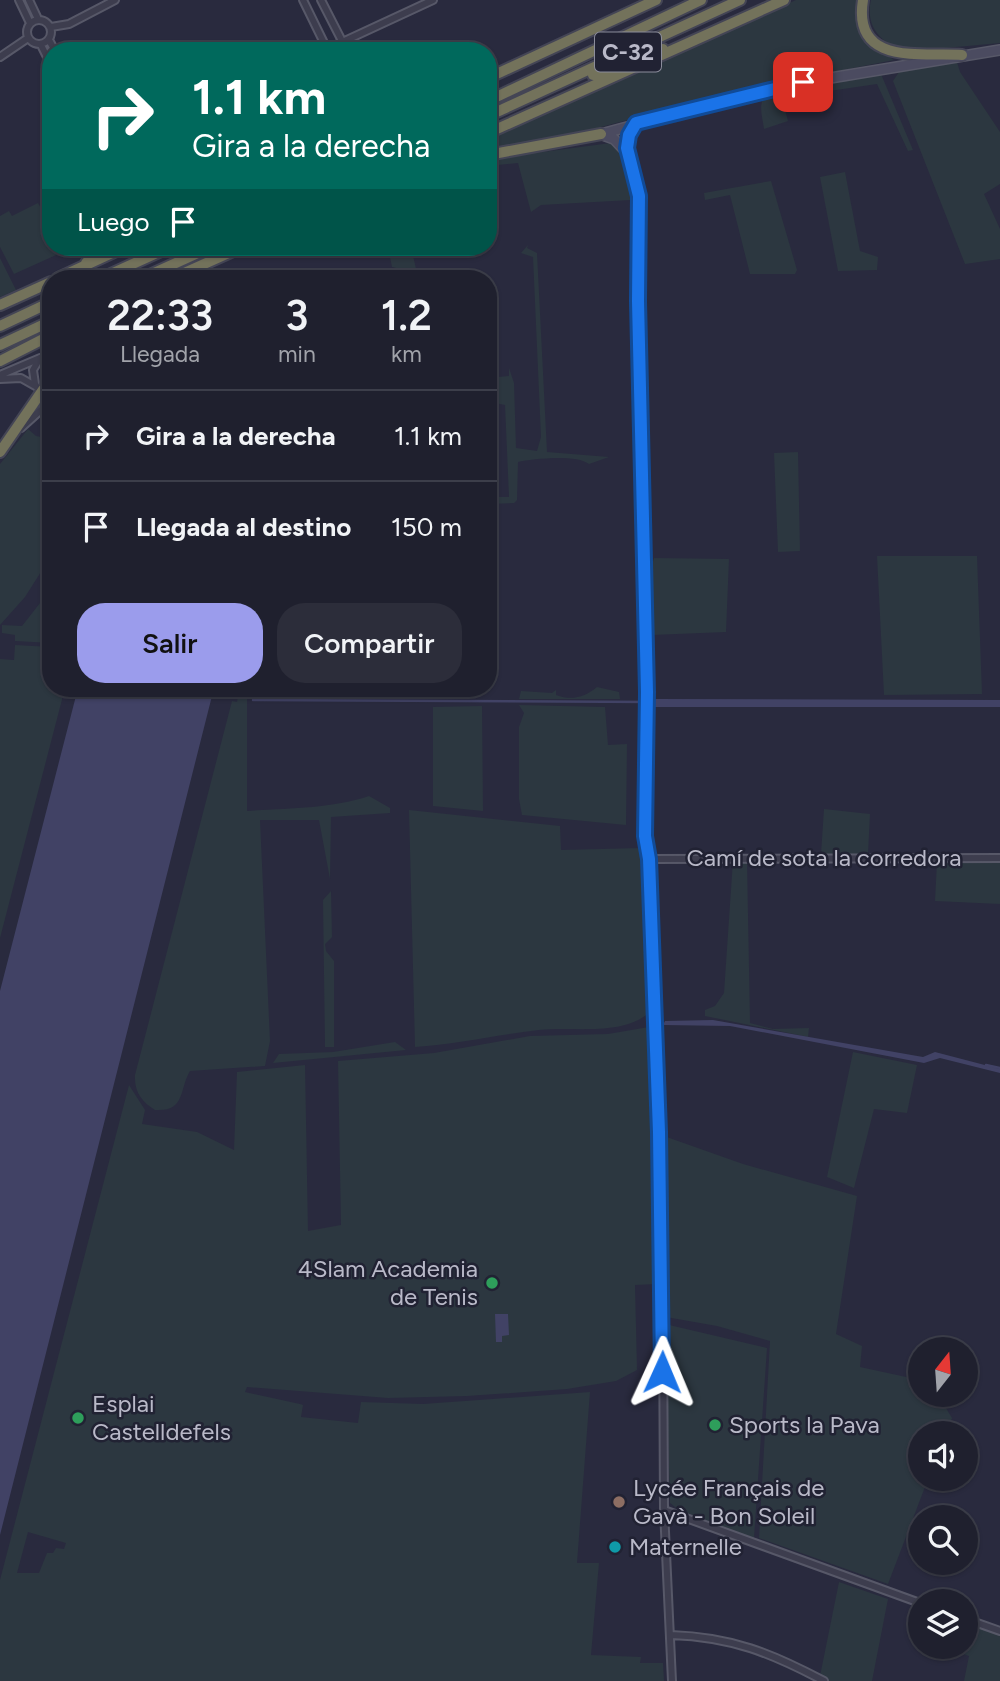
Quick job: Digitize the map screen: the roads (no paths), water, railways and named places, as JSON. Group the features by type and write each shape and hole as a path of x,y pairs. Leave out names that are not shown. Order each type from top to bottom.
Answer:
{"highway":[{"path":"497,74 656,0"},
{"name":"C-32","path":"497,97 701,0"},
{"name":"C-32","path":"497,112 740,0"},
{"path":"497,129 784,0"},
{"path":"863,0 866,26 871,36 883,48 899,55 962,55"},
{"path":"515,104 748,17"},
{"path":"497,153 601,134"},
{"path":"81,268 92,256"},
{"path":"76,270 106,256"},
{"path":"120,270 150,256"},
{"path":"161,270 191,256"},
{"path":"191,270 222,256"},
{"path":"0,305 42,286"},
{"path":"0,326 42,306"},
{"path":"0,345 42,325"},
{"path":"0,361 42,340"},
{"path":"0,452 42,391"}],"street":[{"path":"19,0 30,23"},
{"path":"29,0 38,19"},
{"path":"51,27 69,23 115,0"},
{"path":"303,0 321,42"},
{"path":"321,0 342,41 433,0"},
{"path":"28,38 27,29 30,23 38,19 46,20 51,27 49,40 46,42"},
{"path":"28,38 41,45"},
{"path":"0,57 28,38"},
{"path":"601,134 776,87 1000,50"},
{"path":"633,124 625,134 639,196 638,301 647,695 645,836 649,859 663,1319 664,1510 672,1681"},
{"path":"601,134 614,139 628,152"},
{"path":"0,377 40,358"},
{"path":"40,358 33,370 42,388"},
{"path":"0,377 14,377 42,390"},
{"path":"7,442 42,409"},
{"name":"Camí de sota la corredora","path":"649,859 1000,858"},
{"path":"664,1510 908,1599"},
{"path":"978,1623 1000,1631"},
{"path":"671,1635 702,1636 742,1643 779,1657 824,1681"}],"water":[{"path":"76,697 212,697 0,1535 0,991"},
{"path":"652,699 1000,700 1000,707 652,707"},
{"path":"713,1020 923,1057 935,1052 1000,1069 1000,1073 940,1058 924,1063 730,1026 663,1025 665,1021"},
{"path":"495,1314 508,1314 509,1335 502,1336 502,1342 496,1342"}],"waterway":[{"path":"253,700 654,702"},
{"path":"986,1065 1000,1068"}],"place":[{"name":"4Slam Academia de Tenis","path":"492,1283"},
{"name":"Esplai Castelldefels","path":"78,1418"},
{"name":"Sports la Pava","path":"715,1425"},
{"name":"Lycée Français de Gavà - Bon Soleil","path":"619,1502"},
{"name":"Maternelle","path":"615,1547"}]}
